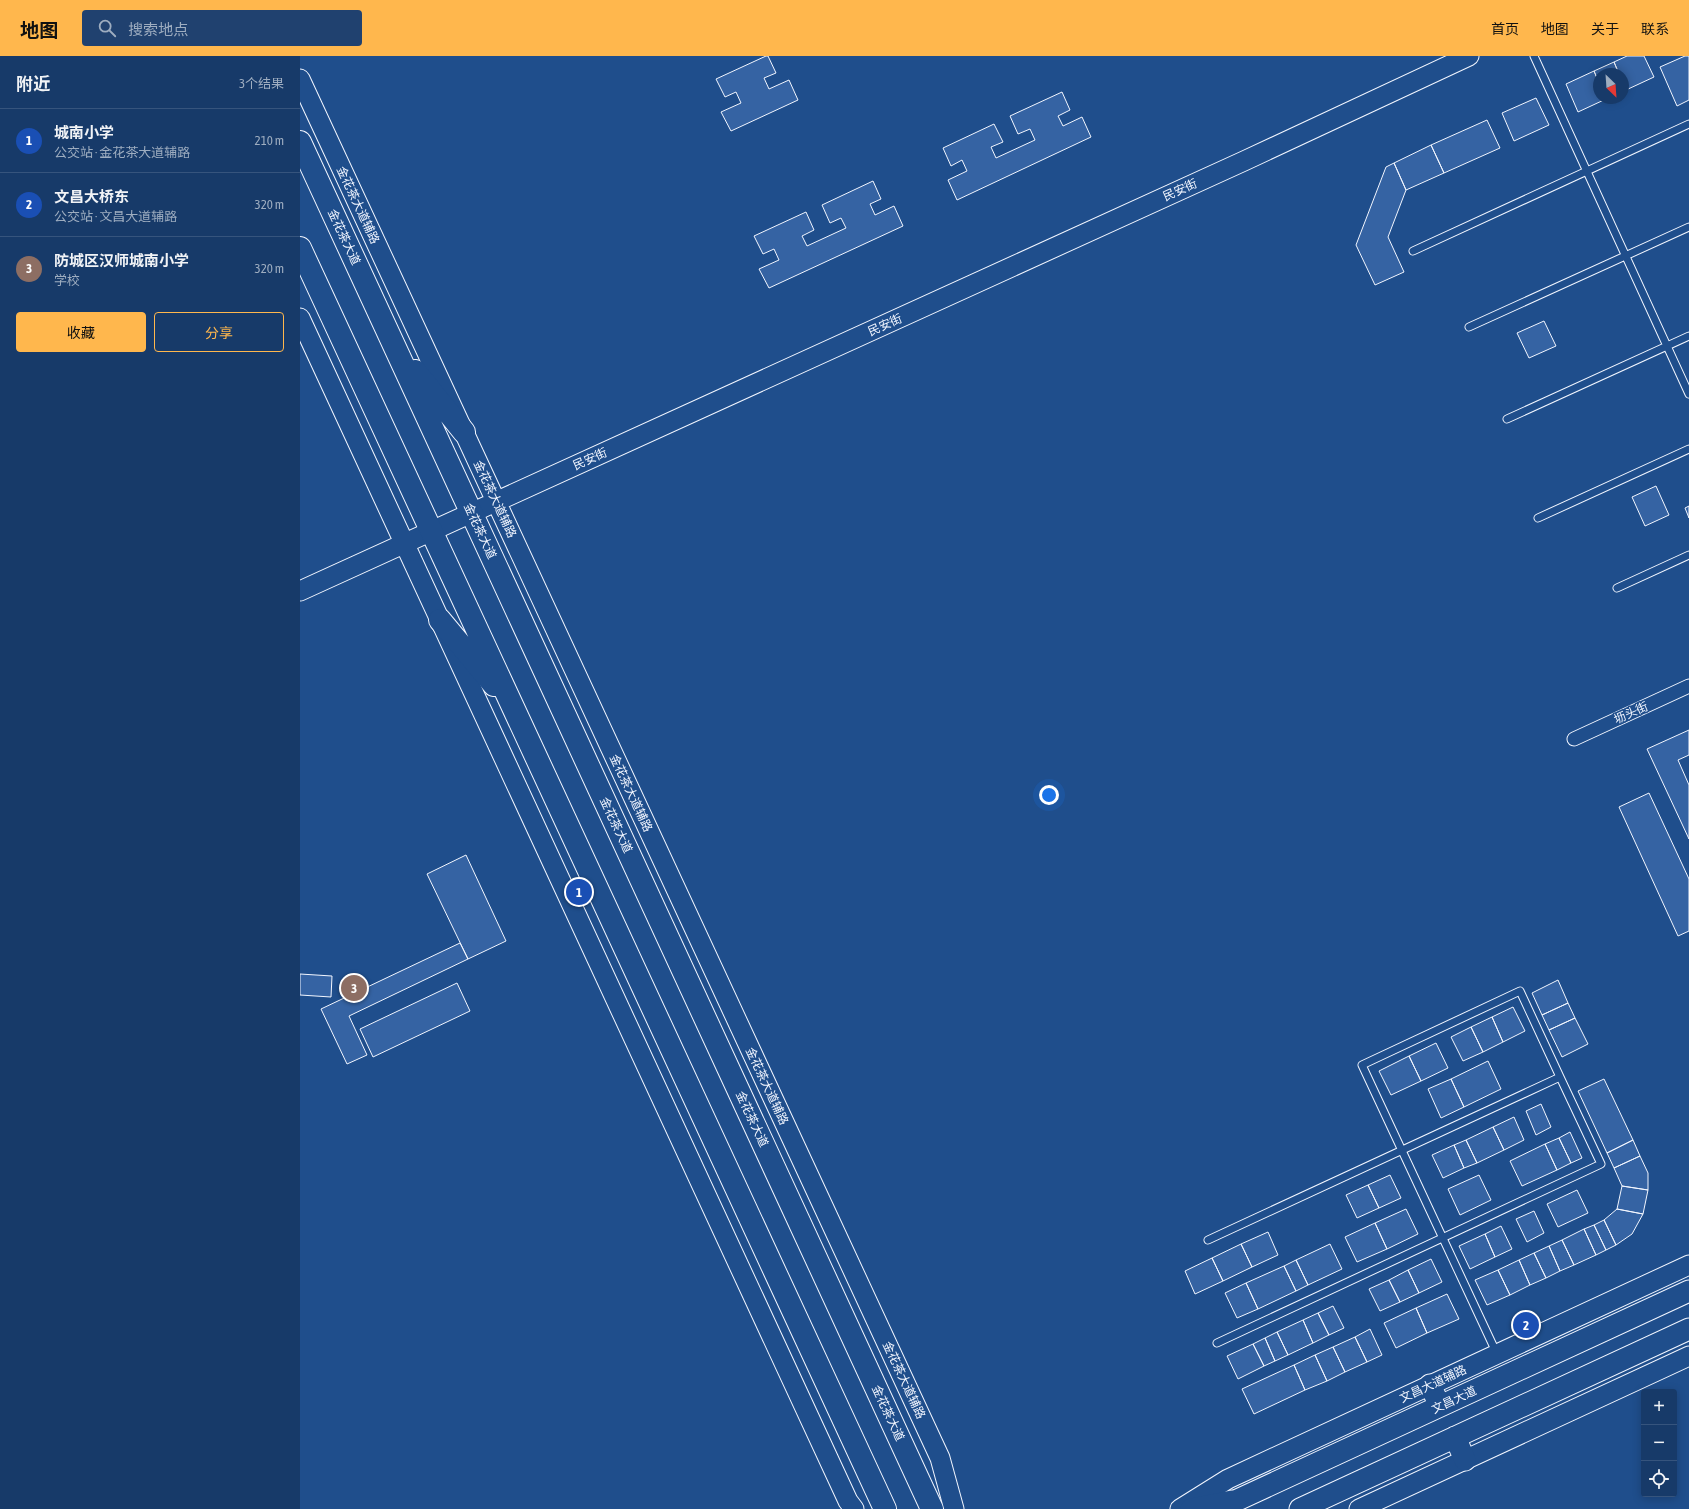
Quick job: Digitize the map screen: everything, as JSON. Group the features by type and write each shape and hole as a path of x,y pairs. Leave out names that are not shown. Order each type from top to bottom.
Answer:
{"highway":[{"name":"金花茶大道","path":"300,142 932,1509"},
{"path":"300,248 881,1505"},
{"path":"393,343 464,432"},
{"path":"440,620 514,709"},
{"path":"919,1480 949,1509"}],"main road":[{"name":"文昌大道","path":"1218,1509 1689,1291"},
{"path":"1300,1509 1689,1329"},
{"path":"1430,1385 1440,1406"},
{"path":"1455,1437 1465,1460"},
{"path":"1191,1509 1239,1500"}],"street":[{"name":"民安街","path":"300,591 1244,161 1469,56"},
{"name":"金花茶大道辅路","path":"300,79 940,1458 954,1509"},
{"path":"300,318 845,1494 854,1509"},
{"name":"坜头街","path":"1574,739 1689,686"},
{"name":"文昌大道辅路","path":"1180,1509 1228,1479 1689,1265"},
{"path":"1359,1509 1689,1356"}],"lane":[{"path":"1534,56 1689,394"},
{"path":"1413,251 1689,124"},
{"path":"1469,327 1689,227"},
{"path":"1507,419 1689,336"},
{"path":"1538,518 1689,449"},
{"path":"1616,588 1689,555"},
{"path":"1217,1343 1443,1238 1601,1164 1520,991 1362,1065 1402,1150 1443,1238 1497,1354"},
{"path":"1208,1240 1560,1077"}],"building":[{"path":"768,56 776,73 764,78 769,89 789,80 798,100 731,131 721,112 741,103 736,92 725,97 716,79"},
{"path":"1627,56 1644,56 1654,77 1629,89 1629,68 1616,68 1614,62"},
{"path":"1685,56 1689,56 1689,100 1677,106 1660,67"},
{"path":"1614,62 1616,68 1601,68"},
{"path":"1593,71 1593,104 1595,104 1578,112 1566,84"},
{"path":"1062,92 1070,110 1058,116 1063,126 1082,117 1091,137 957,200 948,180 967,171 962,160 951,166 943,148 994,124 1003,142 991,147 996,158 1035,140 1030,129 1018,134 1010,116"},
{"path":"1536,98 1549,125 1514,141 1502,113"},
{"path":"1487,120 1500,148 1444,173 1431,145"},
{"path":"1431,145 1444,173 1406,190 1394,163"},
{"path":"1394,163 1406,190 1388,237 1404,272 1375,285 1356,245 1386,167"},
{"path":"873,181 881,199 870,204 875,215 894,206 903,226 769,288 759,269 779,260 774,249 763,254 754,236 806,212 814,230 802,236 807,246 846,228 841,218 830,223 822,205"},
{"path":"1544,321 1556,346 1529,358 1517,333"},
{"path":"1656,486 1669,515 1645,526 1632,497"},
{"path":"1689,506 1689,518 1685,508"},
{"path":"1689,730 1689,755 1678,760 1689,785 1689,839 1647,749"},
{"path":"1649,793 1689,879 1689,931 1678,936 1619,807"},
{"path":"466,855 506,941 468,959 427,874"},
{"path":"460,943 468,959 349,1016 367,1055 347,1064 321,1009"},
{"path":"300,974 332,976 331,997 300,995"},
{"path":"1558,980 1568,1003 1542,1015 1532,993"},
{"path":"457,983 470,1011 373,1057 360,1029"},
{"path":"1568,1003 1575,1018 1549,1030 1542,1015"},
{"path":"1513,1007 1525,1031 1503,1042 1492,1017"},
{"path":"1492,1017 1503,1042 1483,1052 1471,1027"},
{"path":"1575,1018 1588,1044 1562,1057 1549,1030"},
{"path":"1471,1027 1483,1052 1463,1061 1451,1037"},
{"path":"1436,1043 1448,1068 1421,1081 1409,1056"},
{"path":"1409,1056 1421,1081 1391,1095 1379,1071"},
{"path":"1488,1061 1501,1089 1464,1107 1451,1079"},
{"path":"1451,1079 1464,1107 1441,1118 1428,1089"},
{"path":"1604,1079 1633,1140 1607,1153 1578,1091"},
{"path":"1541,1104 1551,1127 1536,1135 1526,1111"},
{"path":"1514,1117 1524,1140 1504,1150 1493,1127"},
{"path":"1493,1127 1504,1150 1477,1163 1466,1140"},
{"path":"1570,1132 1582,1158 1571,1163 1559,1138"},
{"path":"1559,1138 1571,1163 1557,1170 1545,1144"},
{"path":"1466,1140 1477,1163 1464,1168 1454,1145"},
{"path":"1633,1140 1640,1156 1614,1168 1607,1153"},
{"path":"1545,1144 1557,1170 1522,1186 1510,1161"},
{"path":"1454,1145 1464,1168 1443,1178 1432,1155"},
{"path":"1640,1156 1648,1173 1648,1190 1622,1186 1614,1168"},
{"path":"1390,1175 1401,1198 1379,1208 1368,1185"},
{"path":"1479,1175 1491,1200 1460,1215 1448,1189"},
{"path":"1368,1185 1379,1208 1357,1218 1346,1195"},
{"path":"1622,1186 1648,1190 1643,1214 1617,1209"},
{"path":"1577,1190 1588,1213 1558,1227 1547,1204"},
{"path":"1406,1209 1418,1234 1387,1249 1375,1223"},
{"path":"1617,1209 1643,1214 1632,1234 1616,1245 1604,1220"},
{"path":"1534,1211 1544,1233 1527,1242 1516,1219"},
{"path":"1604,1220 1616,1245 1606,1250 1594,1225"},
{"path":"1375,1223 1387,1249 1357,1262 1345,1237"},
{"path":"1594,1225 1606,1250 1596,1255 1584,1229"},
{"path":"1501,1226 1512,1249 1495,1257 1485,1234"},
{"path":"1584,1229 1596,1255 1574,1265 1562,1240"},
{"path":"1268,1232 1278,1255 1252,1267 1241,1244"},
{"path":"1485,1234 1495,1257 1470,1269 1459,1246"},
{"path":"1562,1240 1574,1265 1560,1271 1549,1246"},
{"path":"1241,1244 1252,1267 1223,1281 1212,1258"},
{"path":"1330,1244 1342,1269 1308,1285 1296,1260"},
{"path":"1549,1246 1560,1271 1546,1278 1534,1253"},
{"path":"1534,1253 1546,1278 1530,1285 1519,1260"},
{"path":"1212,1258 1223,1281 1195,1294 1185,1271"},
{"path":"1431,1259 1442,1282 1419,1293 1408,1270"},
{"path":"1296,1260 1308,1285 1296,1291 1284,1266"},
{"path":"1519,1260 1530,1285 1510,1295 1498,1270"},
{"path":"1284,1266 1296,1291 1258,1309 1246,1283"},
{"path":"1408,1270 1419,1293 1400,1302 1389,1280"},
{"path":"1498,1270 1510,1295 1487,1305 1475,1280"},
{"path":"1389,1280 1400,1302 1380,1311 1369,1289"},
{"path":"1246,1283 1258,1309 1237,1318 1225,1293"},
{"path":"1447,1294 1459,1319 1427,1333 1416,1308"},
{"path":"1333,1306 1344,1328 1329,1335 1318,1313"},
{"path":"1416,1308 1427,1333 1396,1348 1384,1323"},
{"path":"1318,1313 1329,1335 1313,1343 1303,1320"},
{"path":"1303,1320 1313,1343 1288,1355 1277,1332"},
{"path":"1370,1329 1382,1355 1367,1362 1355,1337"},
{"path":"1277,1332 1288,1355 1275,1361 1265,1338"},
{"path":"1355,1337 1367,1362 1345,1372 1333,1347"},
{"path":"1265,1338 1275,1361 1264,1366 1253,1344"},
{"path":"1253,1344 1264,1366 1238,1379 1227,1356"},
{"path":"1333,1347 1345,1372 1327,1381 1315,1355"},
{"path":"1315,1355 1327,1381 1305,1390 1294,1365"},
{"path":"1294,1365 1305,1390 1254,1414 1242,1389"}],"place":[{"name":"城南小学","path":"579,892"},
{"name":"防城区汉师城南小学","path":"354,988"},
{"name":"文昌大桥东","path":"1526,1325"}]}
